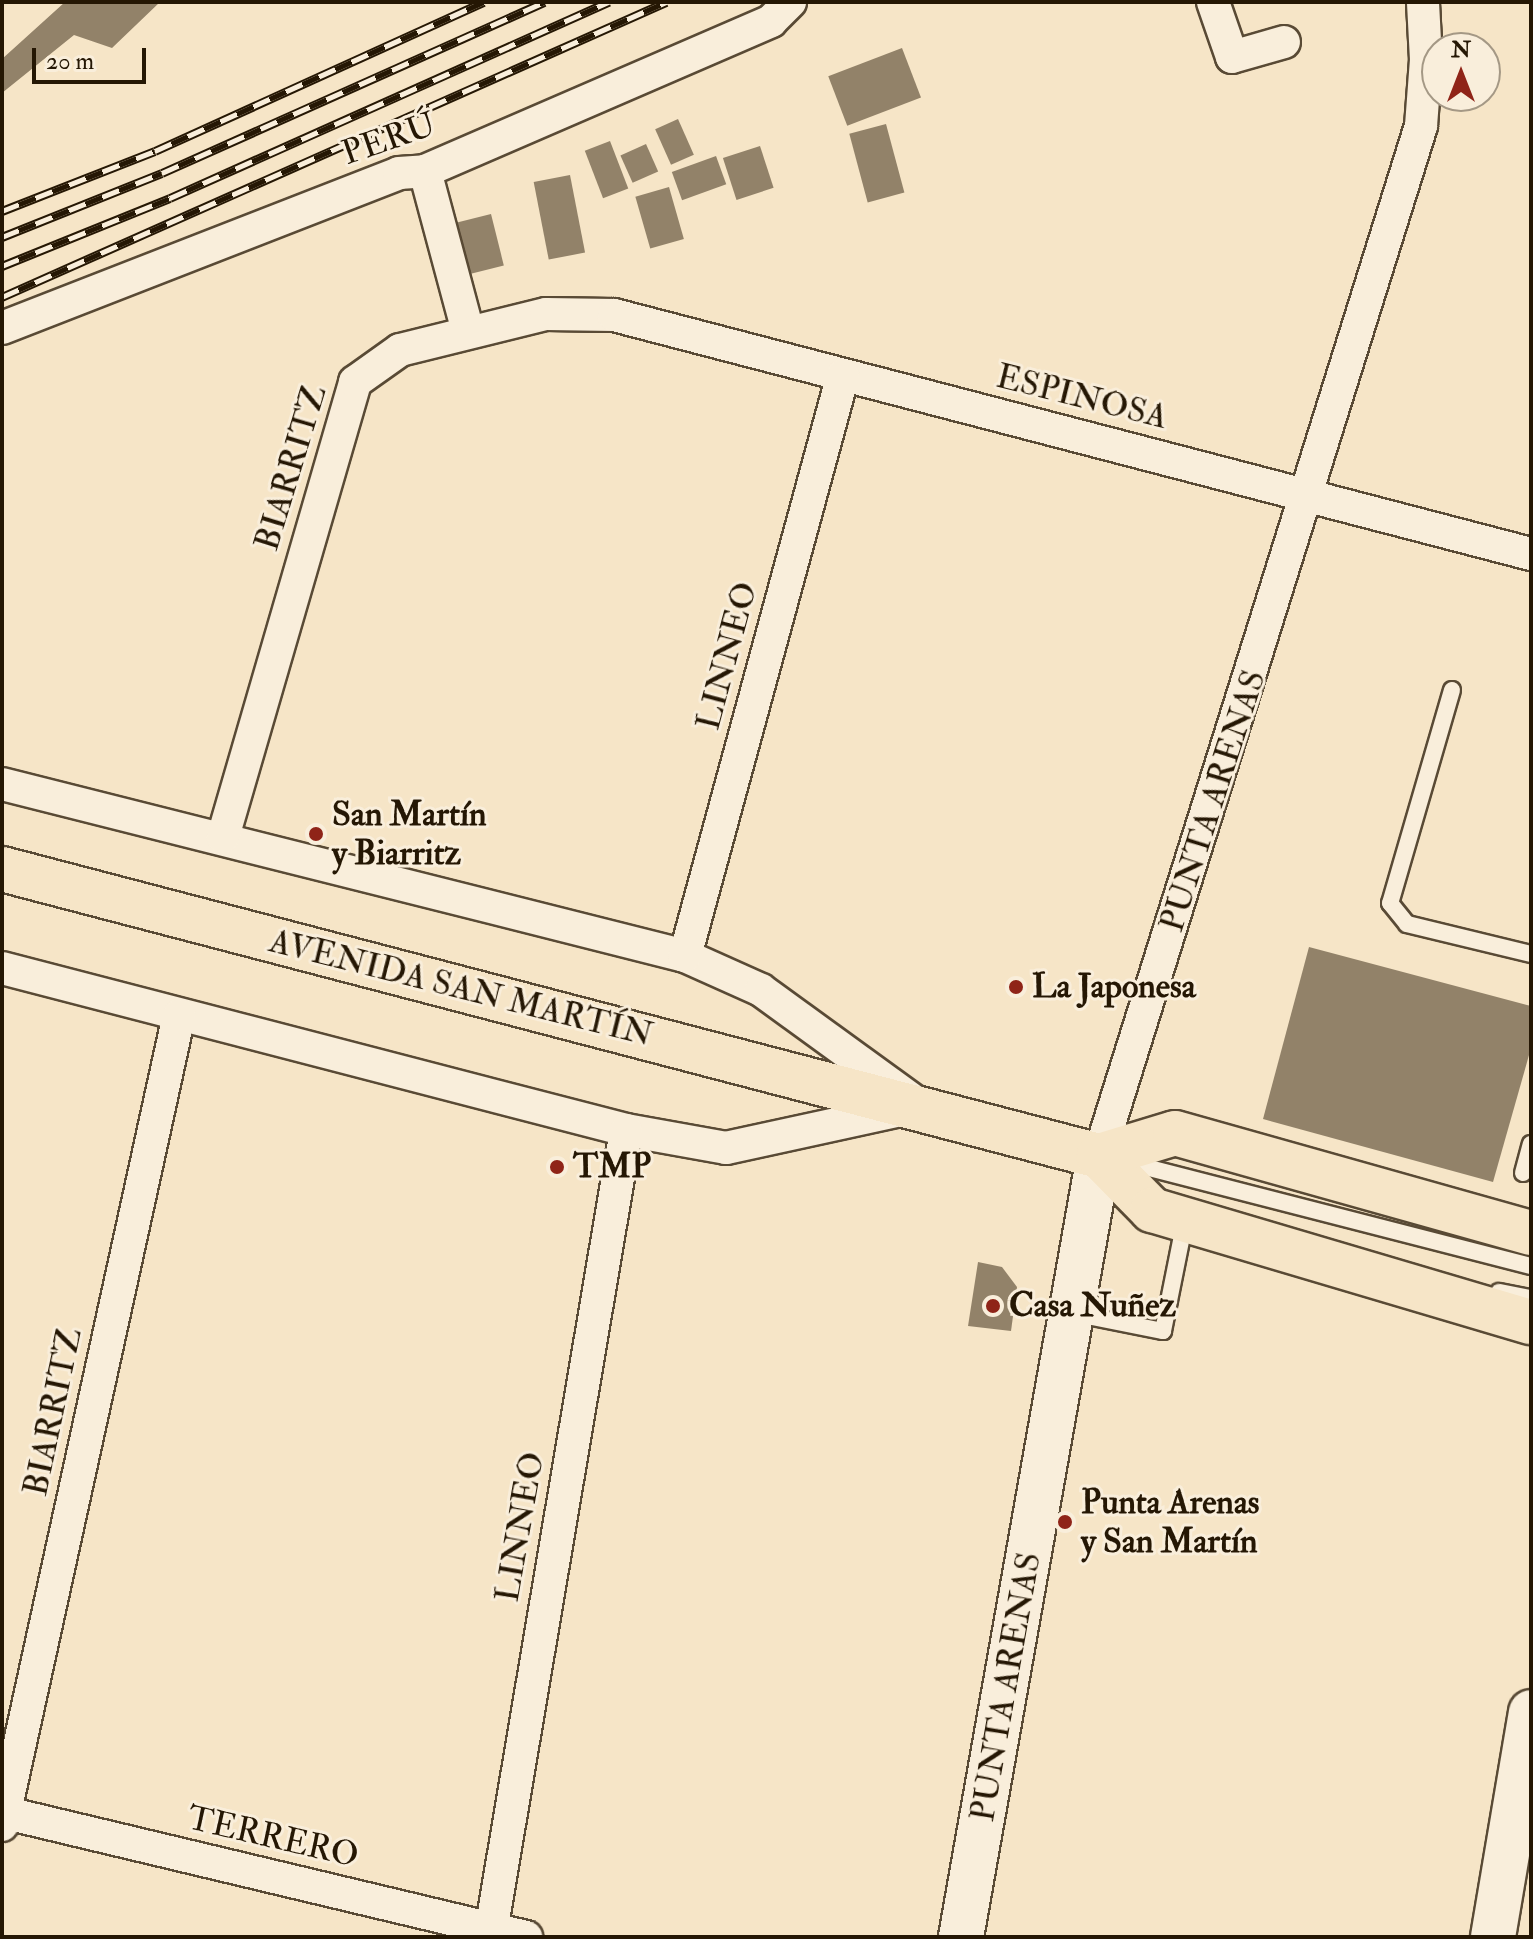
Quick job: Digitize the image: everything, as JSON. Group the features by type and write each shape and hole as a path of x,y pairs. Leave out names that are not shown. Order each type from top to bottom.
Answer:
{"main road":[{"name":"AVENIDA SAN MARTÍN","path":"2,869 920,1105 1099,1156 1152,1210 1531,1322"},
{"path":"1099,1156 1175,1133 1426,1201 1531,1233"}],"street":[{"name":"PERÚ","path":"2,328 399,173 425,171 771,21 790,2"},
{"path":"1213,2 1232,57 1284,42"},
{"name":"PUNTA ARENAS","path":"961,1937 1099,1156 1310,493 1421,126 1426,60 1423,2"},
{"path":"425,171 468,332"},
{"name":"BIARRITZ","path":"223,837 355,382 400,350 468,332 546,314 614,315"},
{"name":"ESPINOSA","path":"614,315 1310,493 1531,554"},
{"name":"LINNEO","path":"685,956 843,375"},
{"name":"AVENIDA SAN MARTÍN","path":"2,784 223,837 685,956 761,990 920,1105"},
{"name":"AVENIDA SAN MARTÍN","path":"2,968 626,1130 726,1148 920,1105"},
{"name":"BIARRITZ","path":"3,1816 179,1015"},
{"name":"LINNEO","path":"491,1932 626,1130"},
{"path":"1493,1937 1531,1712"},
{"name":"TERRERO","path":"3,1816 491,1932 526,1937"}],"lane":[{"path":"1452,690 1390,903 1407,924 1531,954"},
{"path":"1523,1173 1531,1144"},
{"path":"1099,1156 1531,1266"},
{"path":"1426,1201 1531,1259"},
{"path":"1071,1312 1163,1331 1185,1220"},
{"path":"1301,1253 1531,1298"}],"building":[{"path":"65,2 160,2 112,48 74,35 2,93 2,59"},
{"path":"902,48 921,97 847,126 828,76"},
{"path":"678,119 694,155 671,165 655,129"},
{"path":"886,124 904,193 868,202 849,134"},
{"path":"610,141 628,189 603,198 585,151"},
{"path":"646,144 658,171 633,183 620,155"},
{"path":"760,146 774,188 737,200 723,158"},
{"path":"716,156 726,184 682,200 672,172"},
{"path":"570,175 585,253 549,260 534,182"},
{"path":"669,187 684,239 650,249 635,197"},
{"path":"491,214 504,265 469,274 456,223"},
{"path":"1309,947 1531,1006 1531,1048 1493,1182 1263,1119"},
{"name":"Casa Nuñez","path":"978,1262 1002,1267 1017,1287 1011,1331 968,1326"}],"railway":[{"path":"2,211 155,151 484,2"},
{"path":"2,237 162,173 545,2"},
{"path":"2,266 170,198 609,2"},
{"path":"2,297 666,2"}],"place":[{"name":"San Martín y Biarritz","path":"316,834"},
{"name":"La Japonesa","path":"1016,987"},
{"name":"TMP","path":"557,1167"},
{"name":"Casa Nuñez","path":"993,1306"},
{"name":"Punta Arenas y San Martín","path":"1065,1522"}]}
